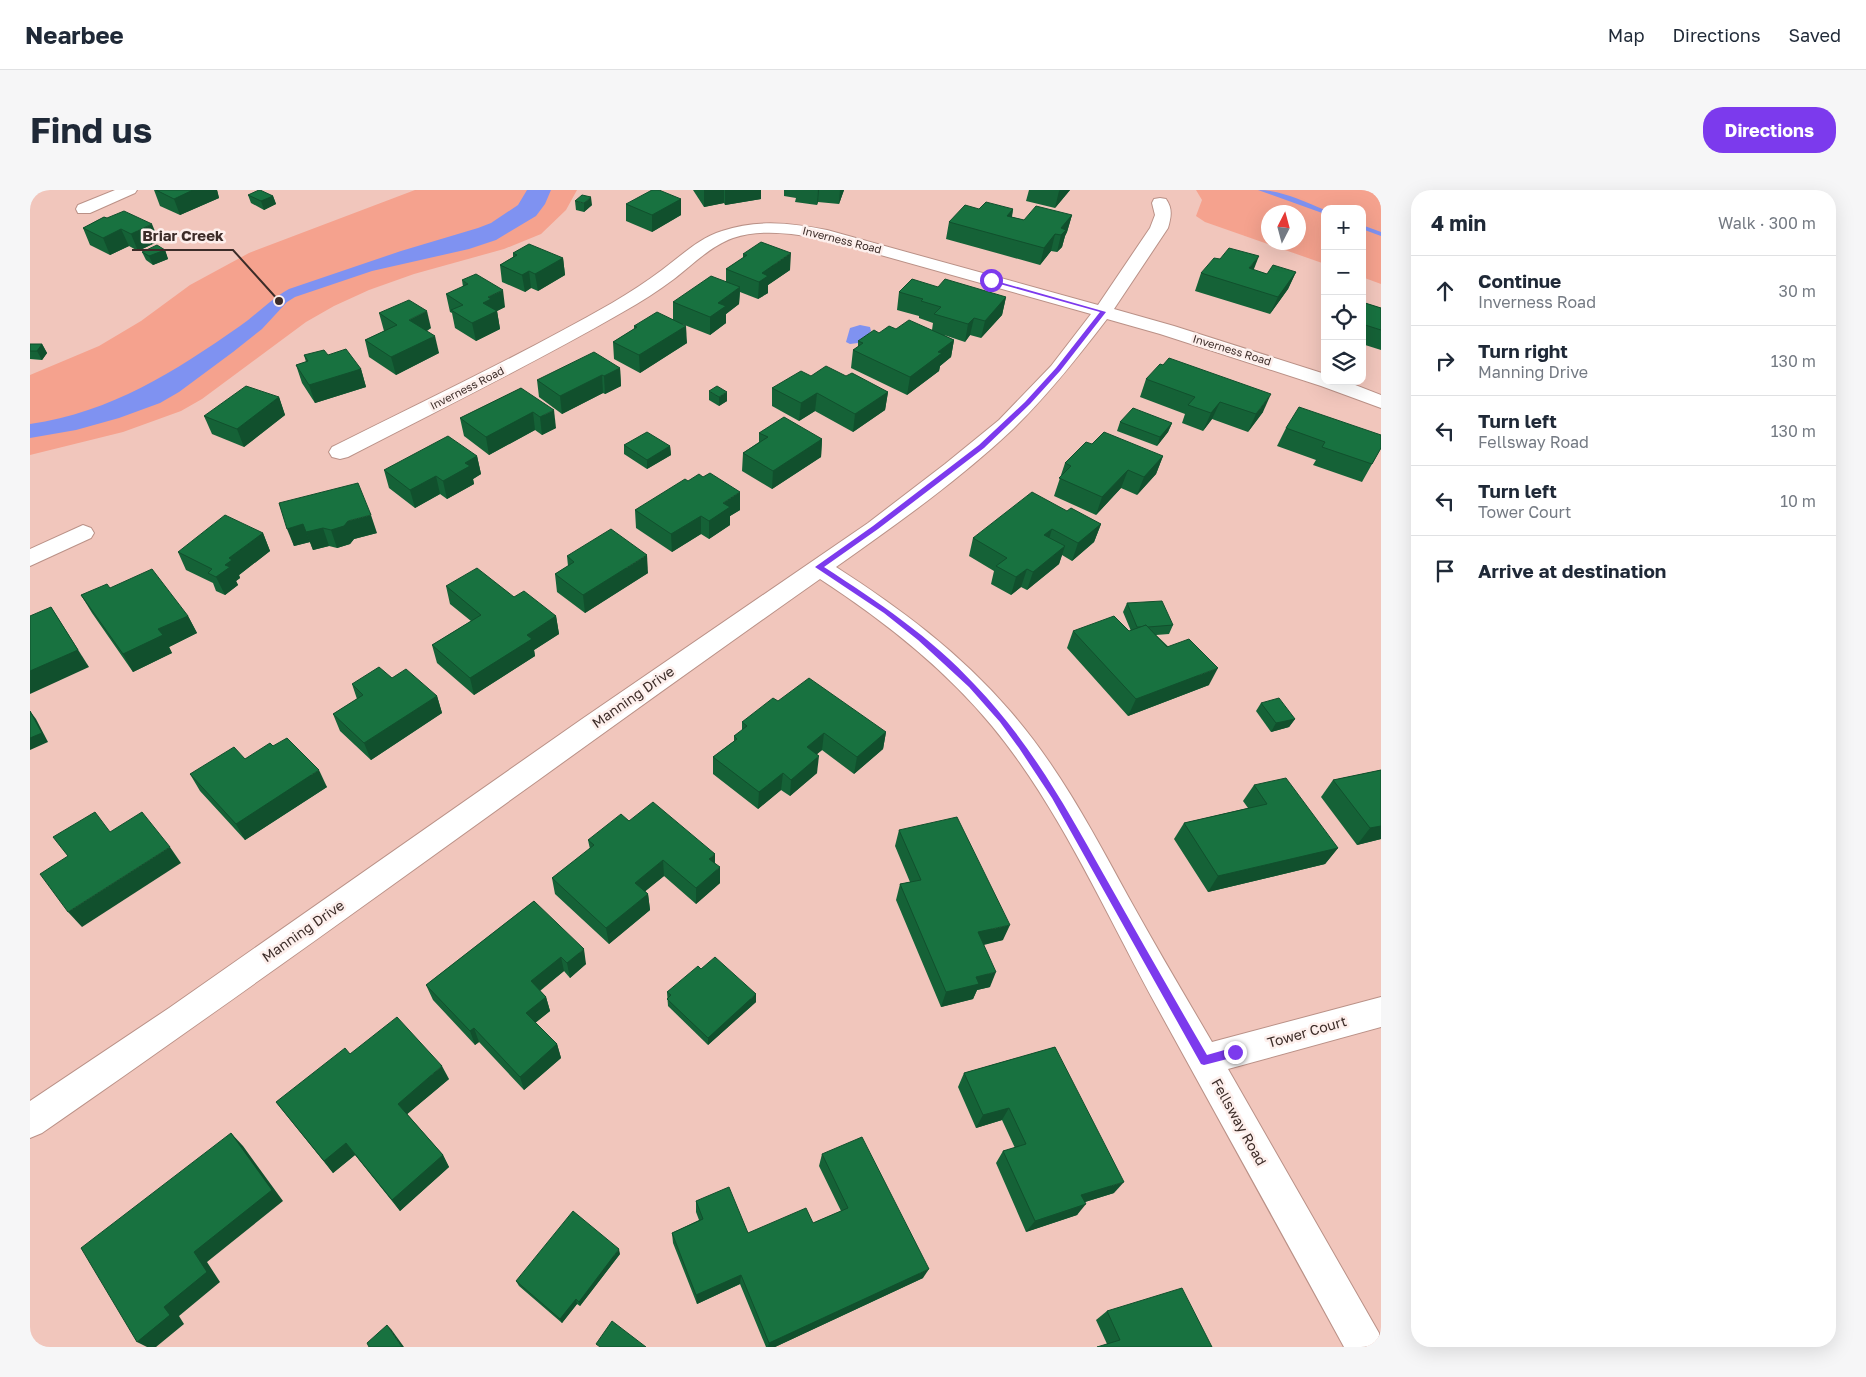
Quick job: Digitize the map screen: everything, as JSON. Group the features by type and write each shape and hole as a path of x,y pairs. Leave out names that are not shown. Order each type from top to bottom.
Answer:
{"street":[{"path":"84,209 129,190"},
{"name":"Manning Drive","path":"30,1120 180,1019 819,567 922,493 987,442 1028,403 1058,370 1103,312 1159,228 1163,216 1160,203"},
{"name":"Inverness Road","path":"340,452 511,366 601,317 640,294 712,242 742,231 787,228 824,234 1103,312 1239,352 1321,380"},
{"name":"Inverness Road","path":"1336,385 1381,402"},
{"path":"30,558 83,533"},
{"name":"Fellsway Road","path":"819,567 886,612 920,638 971,685 1008,726 1055,796 1365,1347"},
{"name":"Tower Court","path":"1204,1060 1381,1012"}],"shaded area":[{"path":"415,190 577,190 566,210 541,234 504,249 414,274 369,290 334,306 306,322 202,399 181,411 123,432 30,455 30,375 99,346 141,321 190,285 249,253"},
{"path":"1196,190 1374,190 1381,193 1381,284 1366,278 1366,205 1321,205 1321,263 1285,250 1306,250 1306,205 1261,205 1261,242 1205,222 1196,216 1202,200"}],"water":[{"path":"527,190 551,190 545,204 536,216 496,240 469,249 372,271 295,297 287,302 262,329 233,352 179,392 160,403 119,418 76,430 30,438 30,424 88,410 141,388 166,374 240,326 289,289 491,223 518,205"},
{"path":"860,325 870,327 871,331 867,336 866,342 850,344 846,342 850,328"}],"building":[{"path":"156,190 193,190 174,199"},
{"path":"259,190 273,196 261,201 248,195"},
{"path":"652,190 659,190 681,199 652,215 626,204"},
{"path":"582,195 591,197 584,203 575,201"},
{"path":"986,202 1013,209 1007,216 1024,220 1036,206 1072,215 1061,228 1066,230 1061,235 1055,234 1044,248 949,222 965,205 979,209"},
{"path":"124,211 152,224 131,234 121,229 103,238 83,228 104,217 107,218"},
{"path":"761,242 791,253 762,273 768,276 759,282 726,269 747,255 743,254"},
{"path":"529,244 563,258 535,274 529,271 522,275 500,265 517,255 513,253"},
{"path":"157,245 165,250 149,256 142,252"},
{"path":"1229,248 1259,256 1249,268 1267,274 1273,265 1296,272 1278,297 1201,273 1214,258 1220,259"},
{"path":"476,274 503,290 488,297 491,299 483,303 497,311 472,323 451,310 463,305 446,294 468,284 462,280"},
{"path":"711,276 740,287 718,303 726,306 710,317 673,302"},
{"path":"912,279 938,287 945,279 1006,297 985,321 974,318 968,324 934,314 941,307 899,292"},
{"path":"409,300 427,311 409,320 435,336 391,357 365,340 397,325 379,313"},
{"path":"1366,303 1381,308 1381,330 1366,325"},
{"path":"657,312 686,326 639,355 613,342 637,327 634,326"},
{"path":"909,320 954,340 938,352 942,353 910,377 853,350 863,343 858,341 874,330 879,333 889,326 896,329"},
{"path":"30,344 42,344 37,351 30,351"},
{"path":"346,349 361,369 309,385 296,365 308,361 304,355 324,350 328,355"},
{"path":"594,352 620,368 560,396 537,380"},
{"path":"1169,358 1271,394 1256,414 1220,402 1211,413 1188,405 1195,397 1146,379 1160,364 1163,365"},
{"path":"826,366 846,376 852,373 888,392 855,414 817,393 801,403 772,388 801,371 811,376"},
{"path":"246,386 279,397 237,429 204,416"},
{"path":"717,386 727,392 719,397 709,391"},
{"path":"521,388 554,410 540,417 533,412 486,437 460,418"},
{"path":"1299,407 1381,435 1381,448 1372,464 1322,447 1325,442 1286,428"},
{"path":"1133,408 1172,423 1160,437 1120,422"},
{"path":"784,417 822,439 773,471 743,453 768,437 759,433"},
{"path":"647,432 670,446 647,460 624,445"},
{"path":"1104,432 1163,456 1144,477 1128,470 1102,497 1059,478 1071,466 1065,463 1086,442 1092,444"},
{"path":"448,436 477,456 465,463 470,466 443,481 436,476 410,490 384,470"},
{"path":"710,473 740,492 723,503 730,507 709,521 701,516 671,534 635,510 685,479 688,481 699,474 703,477"},
{"path":"358,483 371,515 348,521 344,526 331,530 323,528 306,532 303,524 287,529 279,503"},
{"path":"1032,492 1067,511 1071,508 1101,524 1078,543 1052,529 1044,535 1065,546 1033,572 1027,569 1016,577 996,566 1007,558 973,538"},
{"path":"225,515 263,533 229,558 232,560 225,565 230,567 216,577 208,573 212,569 178,552"},
{"path":"611,529 647,555 583,595 555,574 574,562 567,556"},
{"path":"477,568 514,597 524,591 556,616 527,635 532,639 470,678 432,645 481,615 446,586"},
{"path":"152,569 188,616 158,629 163,635 123,654 81,595 107,584 110,588"},
{"path":"1162,601 1173,625 1137,627 1127,603"},
{"path":"51,607 78,650 30,671 30,616"},
{"path":"1114,616 1129,631 1146,625 1167,647 1189,639 1218,668 1136,699 1073,631"},
{"path":"379,667 392,678 406,669 437,696 364,743 333,714 363,695 352,684"},
{"path":"809,678 886,732 857,757 824,733 807,747 819,756 791,780 783,773 759,792 713,757 737,739 734,736 747,726 742,722 773,698 778,701"},
{"path":"1279,698 1295,719 1276,723 1261,703"},
{"path":"30,711 42,733 30,738"},
{"path":"287,738 319,770 236,824 190,774 234,747 245,759 270,743 273,746"},
{"path":"1381,770 1381,826 1370,828 1333,780"},
{"path":"1286,778 1338,848 1218,876 1184,823 1267,804 1254,785"},
{"path":"653,802 715,854 709,859 720,867 696,888 663,860 635,883 648,894 606,928 552,878 594,845 588,840 621,814 629,821"},
{"path":"95,812 110,832 142,812 170,847 68,912 40,874 68,856 53,837"},
{"path":"957,817 1010,925 978,932 996,972 976,977 979,984 946,992 900,884 921,880 899,830"},
{"path":"534,901 584,949 567,963 561,957 531,981 546,997 526,1013 557,1044 520,1077 474,1028 470,1031 426,985"},
{"path":"715,957 756,994 708,1038 667,999 671,995 667,992 698,966 701,969"},
{"path":"397,1017 442,1066 398,1104 443,1155 392,1200 346,1143 324,1161 276,1102 345,1048 350,1054"},
{"path":"1055,1047 1124,1182 1081,1195 1086,1204 1035,1221 1003,1151 1026,1144 1009,1108 983,1115 964,1073"},
{"path":"231,1133 272,1190 194,1252 207,1272 164,1307 170,1315 137,1342 81,1248"},
{"path":"862,1137 929,1269 769,1343 741,1275 696,1295 672,1233 703,1219 696,1201 729,1187 748,1233 806,1208 813,1223 848,1208 822,1154"},
{"path":"573,1211 619,1249 579,1302 576,1299 560,1319 516,1281"},
{"path":"1182,1288 1212,1347 1097,1347 1120,1340 1107,1311"},
{"path":"612,1321 646,1347 600,1347 596,1344"},
{"path":"387,1325 402,1347 369,1347 367,1343"}],"waterway":[{"path":"1261,190 1321,210"},
{"path":"1366,228 1381,234"}],"place":[{"name":"Briar Creek","path":"279,301"}],"route":[{"path":"991,280 1103,312 1058,370 1028,403 982,447 876,528 819,567 886,612 920,638 971,685 1002,720 1022,746 1055,796 1204,1060 1235,1052"}]}
